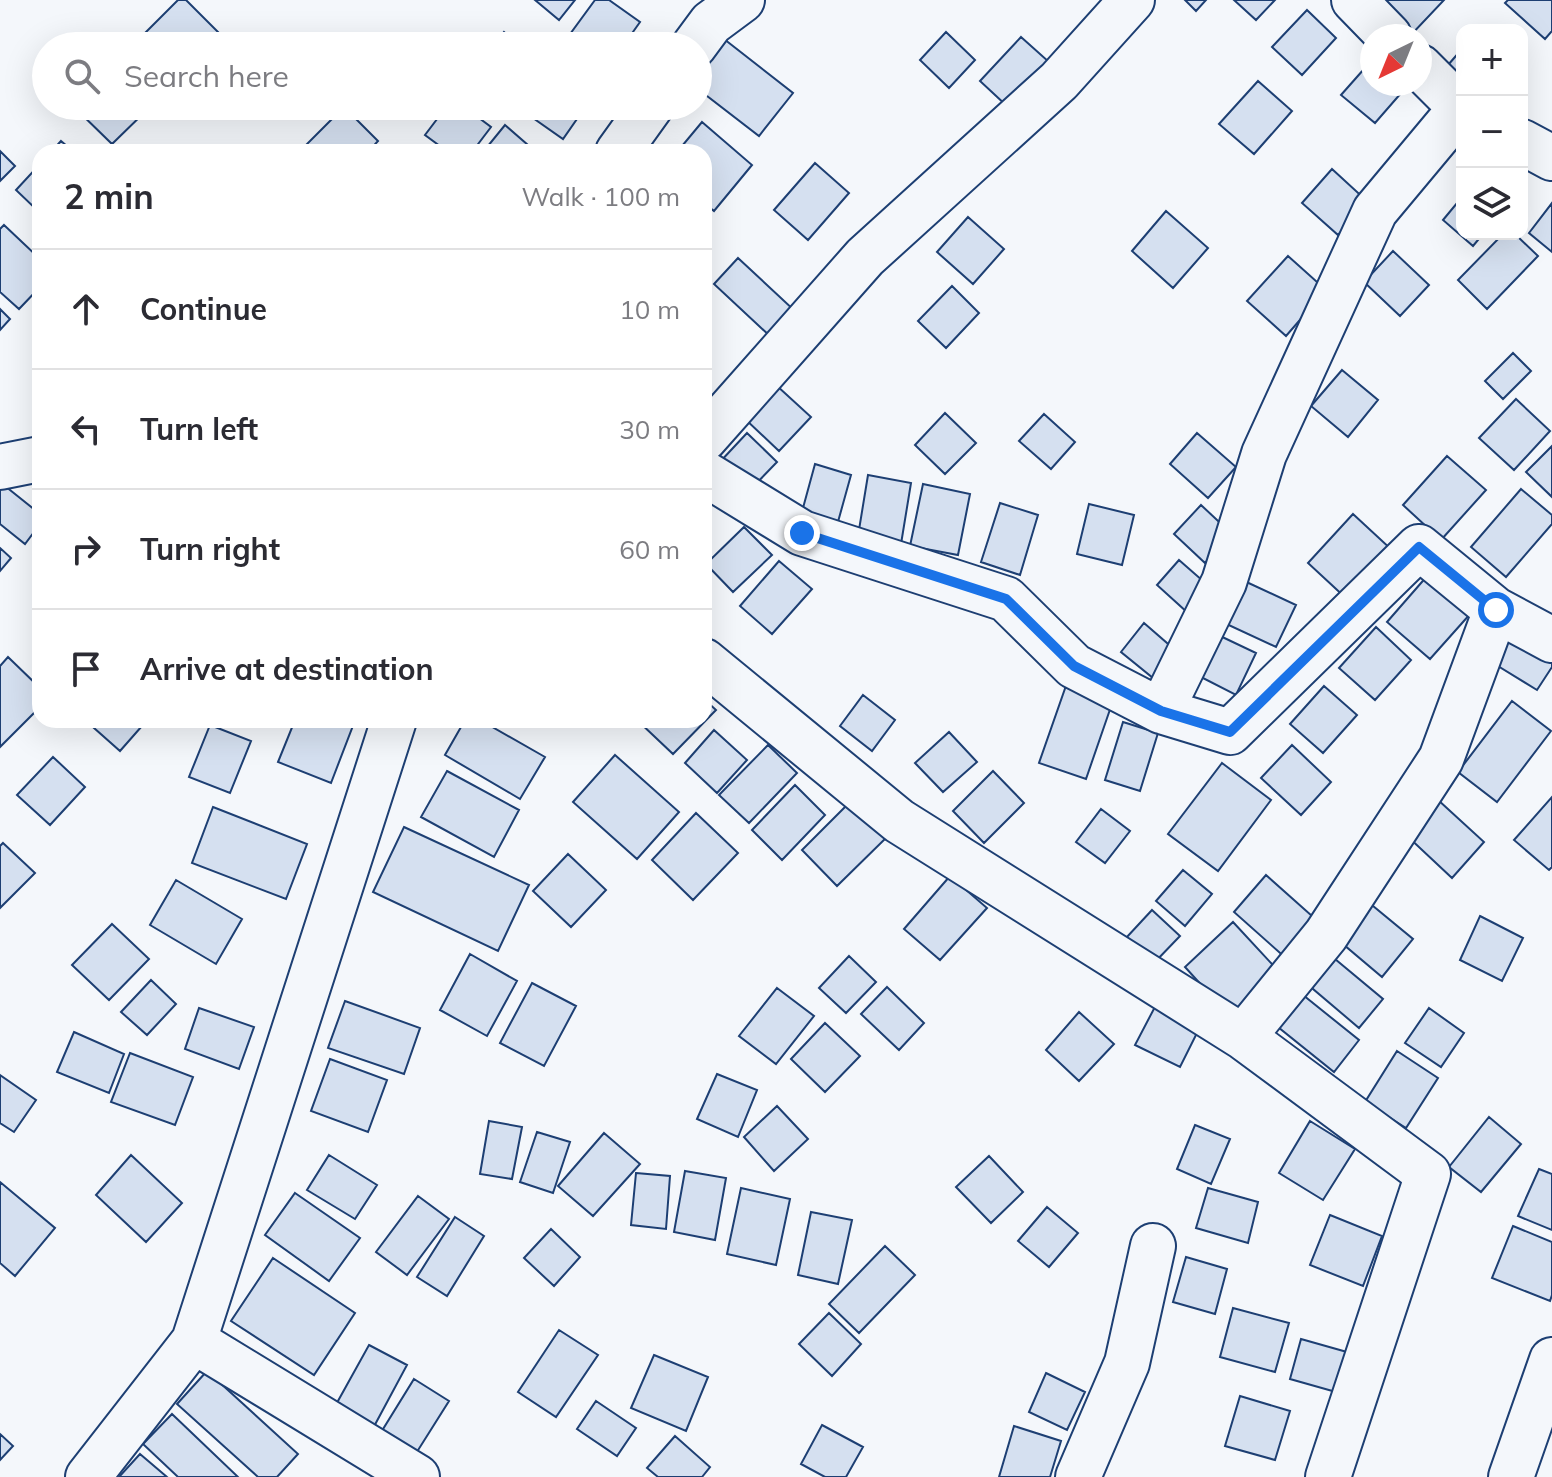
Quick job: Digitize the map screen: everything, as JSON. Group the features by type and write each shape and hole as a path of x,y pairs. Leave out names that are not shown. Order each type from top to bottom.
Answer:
{"street":[{"path":"704,32 711,23 742,0"},
{"path":"712,430 865,257 1059,81 1132,0"},
{"path":"1354,0 1377,24"},
{"path":"1432,79 1456,103"},
{"path":"1161,711 1224,582 1264,454 1375,211 1456,114"},
{"path":"624,144 641,120"},
{"path":"1528,145 1552,158"},
{"path":"0,467 32,461"},
{"path":"712,478 802,533 1006,599 1074,666 1161,711 1230,732 1419,547 1496,610 1552,640"},
{"path":"1243,1037 1326,935 1441,759 1496,610"},
{"path":"712,668 899,821 1243,1037 1428,1174 1328,1477"},
{"path":"88,1477 194,1341 393,728"},
{"path":"1078,1477 1127,1363 1153,1246"},
{"path":"194,1341 417,1477"},
{"path":"1511,1477 1552,1360"}],"building":[{"path":"178,0 186,0 218,32 146,32"},
{"path":"535,0 575,0 559,20"},
{"path":"595,0 609,0 640,22 633,32 572,32"},
{"path":"1185,0 1206,0 1196,11"},
{"path":"1234,0 1275,0 1256,20"},
{"path":"1387,0 1444,0 1421,24 1391,24 1377,11"},
{"path":"1508,0 1552,0 1552,31 1545,39 1505,3"},
{"path":"1307,10 1336,38 1302,75 1272,47"},
{"path":"946,32 975,60 949,88 920,60"},
{"path":"1021,37 1049,62 1008,107 980,81"},
{"path":"724,39 793,93 759,136 712,100 712,54"},
{"path":"1456,56 1456,72 1448,65"},
{"path":"1360,74 1360,96 1399,96 1375,123 1341,95"},
{"path":"1258,81 1292,111 1254,154 1219,124"},
{"path":"87,120 137,120 112,144"},
{"path":"331,120 357,120 378,141 375,144 307,144"},
{"path":"436,120 482,120 491,127 478,144 437,144 425,135"},
{"path":"536,120 576,120 563,139"},
{"path":"702,122 752,165 714,211 712,144 684,144"},
{"path":"505,125 527,144 490,144"},
{"path":"0,151 15,166 0,181"},
{"path":"815,163 849,193 808,240 774,210"},
{"path":"1332,169 1368,202 1338,235 1302,203"},
{"path":"32,173 32,205 16,190"},
{"path":"1552,203 1552,252 1529,233"},
{"path":"1456,204 1456,231 1443,220"},
{"path":"1166,211 1208,248 1173,288 1132,251"},
{"path":"968,217 1004,249 973,284 937,252"},
{"path":"4,225 32,251 32,295 19,309 0,292 0,229"},
{"path":"1497,240 1521,240 1538,256 1487,309 1458,280"},
{"path":"1393,251 1429,285 1400,316 1364,282"},
{"path":"1288,256 1326,290 1286,336 1247,301"},
{"path":"738,258 796,312 772,338 714,284"},
{"path":"952,286 979,313 946,348 918,321"},
{"path":"0,309 10,319 0,330"},
{"path":"1513,353 1531,371 1503,399 1485,381"},
{"path":"1342,370 1378,400 1348,437 1311,406"},
{"path":"776,385 811,417 779,451 744,418"},
{"path":"1516,399 1550,431 1514,470 1479,438"},
{"path":"945,413 976,443 945,474 915,445"},
{"path":"1044,414 1075,442 1051,469 1019,441"},
{"path":"747,433 777,462 748,492 718,464"},
{"path":"1197,433 1236,467 1208,498 1170,464"},
{"path":"1552,446 1552,497 1526,472"},
{"path":"1447,456 1486,490 1441,540 1403,505"},
{"path":"815,464 851,475 836,529 800,519"},
{"path":"868,475 911,483 901,544 858,536"},
{"path":"0,482 32,508 32,535 25,544 0,524"},
{"path":"923,484 970,494 958,555 910,546"},
{"path":"1521,489 1552,515 1552,524 1506,577 1471,547"},
{"path":"1000,503 1038,515 1020,575 981,562"},
{"path":"1089,504 1134,515 1122,565 1077,554"},
{"path":"1201,505 1232,534 1205,563 1174,534"},
{"path":"1353,514 1393,551 1348,600 1308,563"},
{"path":"744,527 772,555 733,592 712,570 712,558"},
{"path":"0,548 11,558 0,571"},
{"path":"1179,560 1211,588 1188,613 1157,585"},
{"path":"779,561 812,589 772,634 740,606"},
{"path":"1428,575 1471,613 1430,659 1387,622"},
{"path":"1240,579 1296,605 1276,647 1220,621"},
{"path":"1144,623 1175,650 1153,678 1121,652"},
{"path":"1516,625 1552,647 1552,667 1537,690 1493,663"},
{"path":"1376,627 1411,660 1375,700 1339,668"},
{"path":"1216,634 1256,653 1236,695 1197,675"},
{"path":"8,657 32,680 32,715 0,747 0,666"},
{"path":"1068,680 1115,695 1086,779 1039,763"},
{"path":"1324,686 1357,715 1323,753 1290,724"},
{"path":"863,695 895,720 872,751 840,726"},
{"path":"1512,701 1551,731 1497,802 1458,772"},
{"path":"1123,722 1158,733 1140,791 1105,780"},
{"path":"94,728 140,728 120,751"},
{"path":"209,728 218,728 251,741 230,793 189,777"},
{"path":"292,728 352,728 331,783 278,762"},
{"path":"460,728 494,728 545,757 520,799 445,755"},
{"path":"645,728 698,728 673,754"},
{"path":"714,730 747,760 717,793 685,763"},
{"path":"949,732 977,762 943,792 915,763"},
{"path":"768,745 797,773 749,823 719,795"},
{"path":"1292,745 1331,782 1301,815 1261,778"},
{"path":"615,755 679,812 637,859 573,802"},
{"path":"53,757 85,787 50,825 17,795"},
{"path":"1222,763 1271,800 1218,871 1168,834"},
{"path":"447,771 519,810 494,857 421,817"},
{"path":"993,771 1024,803 984,843 953,811"},
{"path":"795,785 825,815 782,860 752,830"},
{"path":"1552,797 1552,867 1549,870 1514,840"},
{"path":"853,799 888,836 837,886 802,850"},
{"path":"1437,799 1484,842 1452,878 1405,834"},
{"path":"213,807 307,844 286,899 192,863"},
{"path":"1101,809 1130,831 1105,863 1076,842"},
{"path":"696,813 738,853 693,900 652,860"},
{"path":"404,827 529,885 498,951 373,892"},
{"path":"3,843 35,873 0,908 0,846"},
{"path":"568,854 606,890 571,927 533,891"},
{"path":"1183,870 1212,894 1185,926 1156,901"},
{"path":"1266,875 1321,924 1288,960 1234,912"},
{"path":"950,876 987,908 940,960 904,929"},
{"path":"176,880 242,919 216,964 150,925"},
{"path":"1367,901 1413,939 1382,977 1337,939"},
{"path":"1152,910 1180,936 1153,964 1126,938"},
{"path":"1480,916 1523,938 1502,981 1460,960"},
{"path":"1233,922 1283,976 1234,1021 1185,967"},
{"path":"112,924 149,959 109,1000 72,965"},
{"path":"470,954 517,981 487,1036 440,1010"},
{"path":"1329,954 1383,999 1359,1028 1306,983"},
{"path":"849,956 876,982 846,1013 819,988"},
{"path":"151,980 176,1004 147,1035 121,1012"},
{"path":"532,983 576,1006 544,1066 500,1043"},
{"path":"887,987 924,1023 899,1050 861,1014"},
{"path":"777,988 814,1016 776,1064 739,1036"},
{"path":"1303,995 1359,1040 1334,1072 1278,1027"},
{"path":"345,1001 420,1028 404,1074 328,1048"},
{"path":"1157,1003 1201,1025 1180,1067 1135,1045"},
{"path":"199,1008 254,1027 239,1069 185,1049"},
{"path":"1429,1008 1464,1033 1441,1067 1405,1043"},
{"path":"1079,1012 1114,1044 1079,1081 1046,1050"},
{"path":"825,1023 860,1056 825,1092 791,1059"},
{"path":"74,1032 124,1054 109,1093 57,1072"},
{"path":"1397,1051 1438,1078 1406,1128 1365,1102"},
{"path":"130,1053 193,1077 175,1125 111,1102"},
{"path":"330,1059 387,1080 368,1132 311,1111"},
{"path":"717,1074 757,1090 738,1137 697,1119"},
{"path":"0,1075 36,1100 14,1132 0,1123"},
{"path":"777,1106 808,1139 774,1171 744,1137"},
{"path":"1489,1117 1521,1144 1481,1192 1449,1167"},
{"path":"489,1121 522,1127 512,1179 480,1174"},
{"path":"1310,1121 1355,1149 1323,1200 1279,1173"},
{"path":"1195,1125 1230,1139 1211,1184 1177,1169"},
{"path":"537,1132 570,1142 553,1193 520,1182"},
{"path":"604,1133 640,1164 593,1216 558,1186"},
{"path":"131,1155 182,1203 146,1242 96,1195"},
{"path":"329,1155 377,1185 355,1219 307,1190"},
{"path":"989,1156 1023,1192 991,1223 956,1187"},
{"path":"1539,1169 1552,1174 1552,1230 1518,1216"},
{"path":"685,1171 726,1178 715,1240 674,1232"},
{"path":"636,1173 670,1176 666,1229 631,1225"},
{"path":"0,1182 55,1228 15,1276 0,1263"},
{"path":"741,1188 790,1199 776,1265 727,1254"},
{"path":"1208,1188 1258,1202 1248,1243 1196,1228"},
{"path":"295,1193 360,1238 329,1281 265,1235"},
{"path":"418,1196 449,1219 407,1275 376,1252"},
{"path":"1047,1207 1078,1233 1049,1267 1018,1241"},
{"path":"811,1212 852,1220 838,1284 798,1275"},
{"path":"1330,1215 1382,1236 1363,1286 1310,1265"},
{"path":"455,1217 484,1236 447,1296 417,1277"},
{"path":"1513,1226 1552,1242 1550,1301 1492,1278"},
{"path":"551,1229 580,1257 554,1286 524,1258"},
{"path":"885,1246 915,1275 859,1333 829,1304"},
{"path":"1186,1257 1227,1269 1215,1314 1173,1302"},
{"path":"273,1258 355,1313 314,1375 231,1321"},
{"path":"1233,1308 1289,1323 1275,1372 1220,1357"},
{"path":"829,1313 861,1344 832,1376 799,1344"},
{"path":"559,1330 598,1355 556,1417 518,1392"},
{"path":"1301,1339 1354,1354 1343,1394 1290,1379"},
{"path":"369,1345 407,1365 371,1432 333,1410"},
{"path":"654,1355 708,1377 686,1431 631,1408"},
{"path":"207,1371 298,1454 277,1477 258,1477 177,1404"},
{"path":"1046,1373 1085,1392 1067,1430 1029,1412"},
{"path":"414,1379 449,1401 415,1455 380,1434"},
{"path":"1240,1396 1290,1411 1275,1460 1225,1446"},
{"path":"596,1401 636,1428 617,1456 577,1429"},
{"path":"172,1414 238,1477 178,1477 143,1444"},
{"path":"822,1425 863,1447 846,1477 825,1477 801,1464"},
{"path":"1014,1426 1061,1441 1050,1477 999,1477"},
{"path":"0,1434 13,1446 0,1460"},
{"path":"675,1436 710,1467 702,1477 658,1477 647,1468"},
{"path":"140,1454 167,1477 119,1477"}],"route":[{"path":"802,533 1006,599 1074,666 1161,711 1230,732 1419,547 1496,610"}]}
